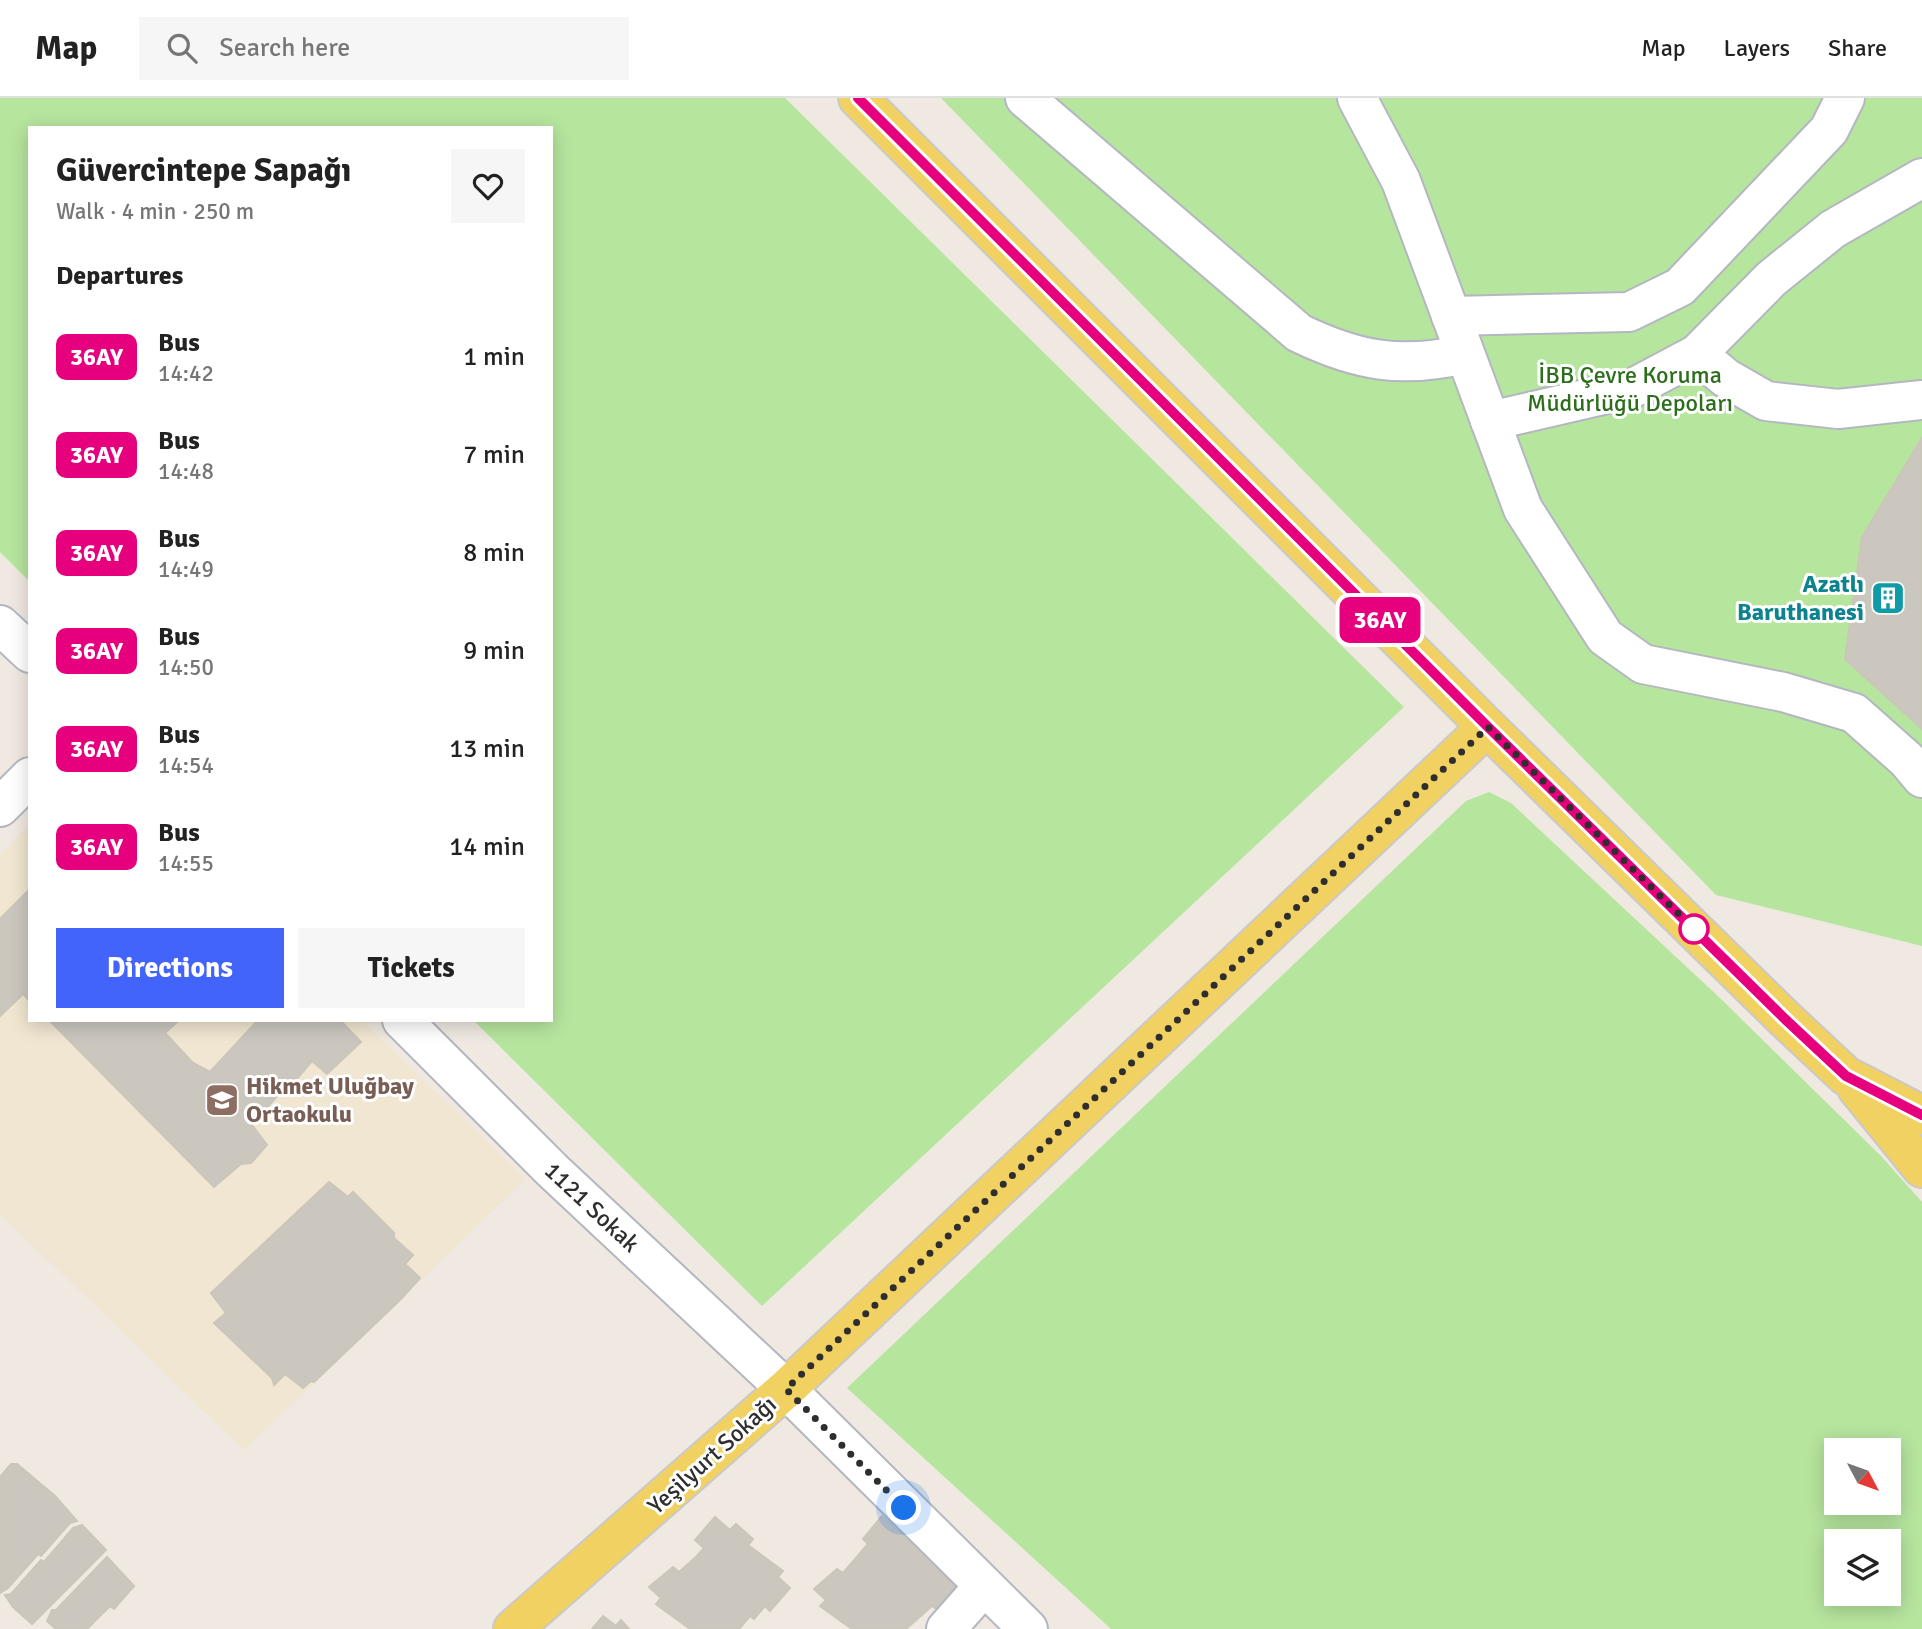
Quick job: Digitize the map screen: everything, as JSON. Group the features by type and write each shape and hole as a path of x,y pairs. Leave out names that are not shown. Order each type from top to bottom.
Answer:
{"main road":[{"path":"858,98 1488,727 1846,1076 1922,1168"},
{"name":"Yeşilyurt Sokağı","path":"513,1629 786,1389 1488,727"},
{"path":"1846,1076 1922,1115"}],"street":[{"path":"1025,98 1299,333 1337,351 1368,359 1404,363 1465,354"},
{"path":"1357,98 1401,181 1523,509 1605,637 1643,664 1783,692 1854,713 1907,760 1922,778"},
{"path":"1451,316 1629,312 1680,287 1829,130 1844,98"},
{"path":"1490,421 1633,388 1697,354 1771,279 1833,229 1922,178"},
{"path":"1697,354 1726,378 1766,401 1838,409 1922,400"},
{"path":"0,625 28,651"},
{"path":"0,807 28,779"},
{"name":"1121 Sokak","path":"404,1022 552,1170 786,1389 1028,1629"},
{"path":"946,1629 983,1587"}],"shaded area":[{"name":"Hikmet Uluğbay Ortaokulu","path":"28,825 28,1022 363,1022 526,1179 244,1450 0,1214 0,856"}],"green space":[{"path":"0,98 785,98 1404,707 762,1306 475,1022 553,1022 553,126 28,126 28,580 0,552"},
{"name":"İBB Çevre Koruma Müdürlüğü Depoları","path":"941,98 1922,98 1922,946 1716,895"},
{"path":"1489,792 1511,803 1721,999 1881,1156 1922,1202 1922,1629 1111,1629 847,1388 1466,801"}],"building":[{"name":"Azatlı Baruthanesi","path":"1922,438 1922,729 1845,659 1862,537"},
{"path":"28,891 28,999 23,994 0,1016 0,919"},
{"path":"51,1022 177,1022 165,1033 193,1063 210,1072 256,1022 342,1022 361,1042 327,1074 312,1061 290,1087 285,1087 252,1125 267,1145 251,1163 241,1164 214,1187"},
{"path":"329,1182 348,1197 353,1192 394,1233 394,1238 413,1255 405,1264 420,1278 314,1382 311,1381 303,1388 285,1374 274,1385 272,1378 214,1323 226,1313 211,1293"},
{"path":"11,1464 17,1464 55,1496 77,1521 70,1523 41,1556 38,1554 8,1588 0,1593 0,1477"},
{"path":"882,1516 894,1526 899,1521 950,1570 945,1576 957,1587 938,1610 932,1606 906,1629 852,1629 820,1606 826,1600 814,1589 837,1569 843,1573 868,1544 863,1539"},
{"path":"715,1517 730,1530 736,1524 753,1539 748,1545 783,1571 778,1577 790,1588 770,1611 765,1606 754,1619 750,1616 739,1629 690,1629 656,1604 661,1598 649,1587 673,1567 679,1572 696,1557 704,1548 695,1540"},
{"path":"82,1525 106,1550 32,1624 13,1607 5,1595 11,1594 41,1560 44,1562 73,1528"},
{"path":"107,1557 134,1586 114,1609 110,1606 87,1629 56,1629 47,1621 52,1610 56,1610"},
{"path":"603,1616 616,1626 621,1620 629,1629 592,1629"}],"bus line":[{"name":"36AY","path":"858,98 1488,727 1785,1019 1846,1076 1922,1115"}],"place":[{"name":"Azatlı Baruthanesi","path":"1888,598"},
{"name":"Hikmet Uluğbay Ortaokulu","path":"222,1100"}],"route":[{"path":"904,1508 786,1389 1488,727 1694,929"}]}
